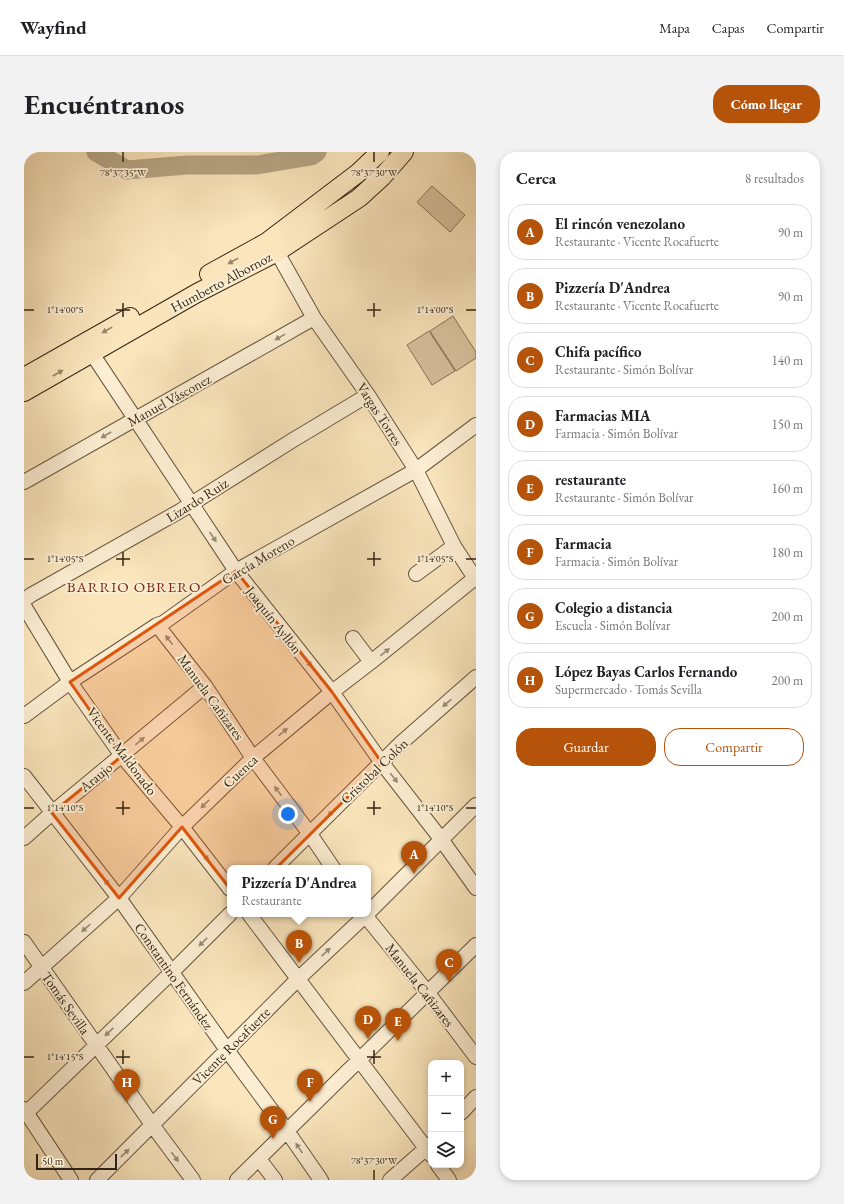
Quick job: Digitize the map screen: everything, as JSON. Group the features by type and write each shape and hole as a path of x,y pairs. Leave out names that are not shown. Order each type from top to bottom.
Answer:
{"main road":[{"name":"Humberto Albornoz","path":"272,247 358,174 380,152"},
{"name":"Humberto Albornoz","path":"24,377 88,348 359,198 382,177 404,152"},
{"name":"Humberto Albornoz","path":"24,392 88,348"}],"street":[{"name":"Vargas Torres","path":"272,247 314,318 368,394 416,470 454,546 476,579"},
{"name":"Manuel Vásconez","path":"24,482 314,318"},
{"name":"Joaquín Ayllón","path":"88,348 236,571 332,692 382,763 476,888"},
{"name":"Lizardo Ruiz","path":"24,600 191,504 368,394"},
{"name":"García Moreno","path":"24,716 70,682 157,624 163,623 236,571 416,470 476,424"},
{"path":"416,574 454,546"},
{"name":"Cuenca","path":"24,983 119,898 182,827 253,758 332,692 476,579"},
{"name":"Vicente Maldonado","path":"24,606 70,682 122,756 182,827 227,886"},
{"name":"Manuela Cañizares","path":"157,624 205,686 253,758 310,834 331,865"},
{"path":"353,638 371,662"},
{"name":"Cristobal Colón","path":"279,865 401,743 476,678"},
{"name":"Araujo","path":"24,838 205,686"},
{"name":"Constantino Fernández","path":"24,776 119,898 171,973 287,1131 321,1180"},
{"name":"Vicente Rocafuerte","path":"371,909 476,805"},
{"path":"71,1180 25,1112 171,973 227,917"},
{"path":"251,917 428,1148"},
{"name":"Vicente Rocafuerte","path":"97,1180 153,1126 298,979 363,917"},
{"name":"Manuela Cañizares","path":"368,917 476,1057"},
{"name":"Tomás Sevilla","path":"24,942 153,1126 193,1180"},
{"path":"237,1180 476,945"},
{"path":"464,1110 476,1097"},
{"path":"390,1180 428,1150"},
{"path":"259,1159 274,1180"},
{"path":"440,1168 449,1180"}],"highlighted area":[{"path":"236,571 332,692 382,763 241,903 182,827 119,898 52,813 122,756 70,682"}],"shaded area":[{"path":"432,186 465,215 450,232 417,202"},
{"path":"453,316 476,352 476,358 456,371 430,331"},
{"path":"429,331 455,371 432,385 407,345"}],"waterway":[{"path":"96,152 127,170 187,165 257,165 311,156 317,152"}],"place":[{"name":"El rincón venezolano","path":"414,874"},
{"name":"Pizzería D'Andrea","path":"299,963"},
{"name":"Chifa pacífico","path":"449,982"},
{"name":"Farmacias MIA","path":"368,1039"},
{"name":"restaurante","path":"398,1041"},
{"name":"López Bayas Carlos Fernando","path":"127,1102"},
{"name":"Farmacia","path":"310,1102"},
{"name":"Colegio a distancia","path":"273,1139"}],"district":[{"name":"BARRIO OBRERO","path":"134,587"}]}
